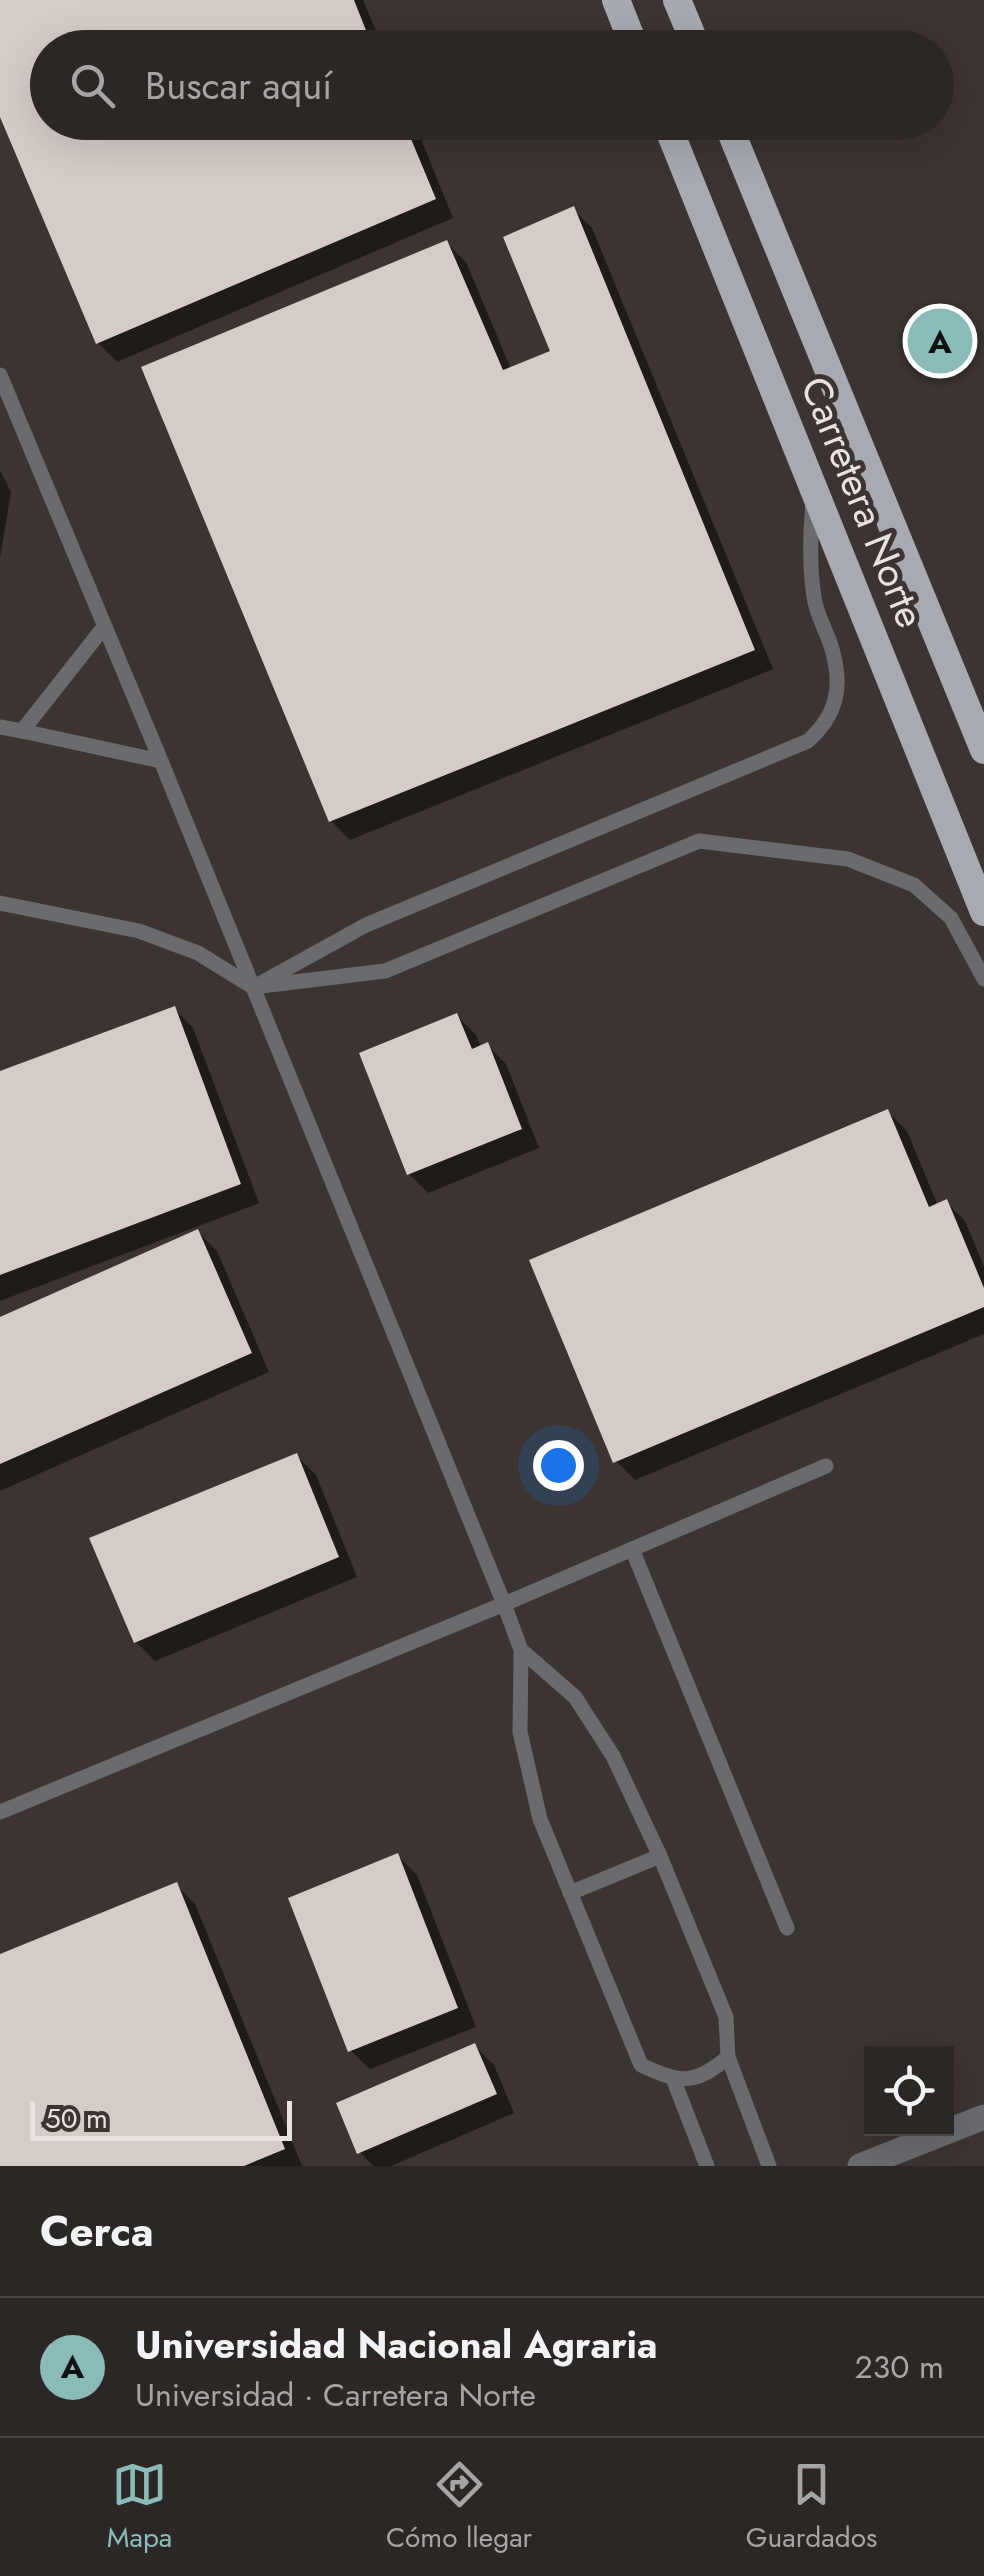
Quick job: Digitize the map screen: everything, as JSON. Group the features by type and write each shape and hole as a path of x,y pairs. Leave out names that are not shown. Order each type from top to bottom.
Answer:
{"highway":[{"path":"616,0 628,30"},
{"path":"677,0 690,30"},
{"name":"Carretera Norte","path":"673,140 984,912"},
{"name":"Carretera Norte","path":"735,140 984,750"}],"street":[{"path":"860,2166 984,2117"}],"lane":[{"path":"0,375 504,1604 521,1650 520,1732 540,1818 641,2064 674,2080 706,2076 728,2056"},
{"path":"253,988 366,925 808,742 827,725 838,690 833,650 814,602 809,544 815,488"},
{"path":"22,731 104,627"},
{"path":"0,727 161,761"},
{"path":"0,903 139,931 198,953 253,988 385,971 700,841 848,859 914,884 950,918 984,979"},
{"path":"0,1812 826,1466"},
{"path":"632,1549 787,1928"},
{"path":"521,1650 575,1697 613,1756 660,1856 726,2016 728,2056 769,2166"},
{"path":"570,1893 660,1856"},
{"path":"674,2080 706,2166"}],"building":[{"path":"0,0 354,0 366,30 30,30 30,140 411,140 436,199 96,344 0,117"},
{"path":"574,206 755,650 329,822 141,367 447,240 503,370 550,351 503,237"},
{"path":"175,1006 241,1184 0,1275 0,1071"},
{"path":"457,1013 472,1049 488,1042 522,1129 407,1175 359,1053"},
{"path":"888,1109 929,1207 947,1199 984,1288 984,1307 613,1463 529,1260"},
{"path":"198,1229 252,1353 0,1464 0,1317"},
{"path":"297,1453 339,1557 134,1643 89,1538"},
{"path":"398,1853 458,2008 348,2052 288,1898"},
{"path":"177,1882 285,2149 244,2166 0,2166 0,1954"},
{"path":"475,2043 497,2094 357,2154 336,2103"}],"place":[{"name":"Universidad Nacional Agraria","path":"940,341"}]}
